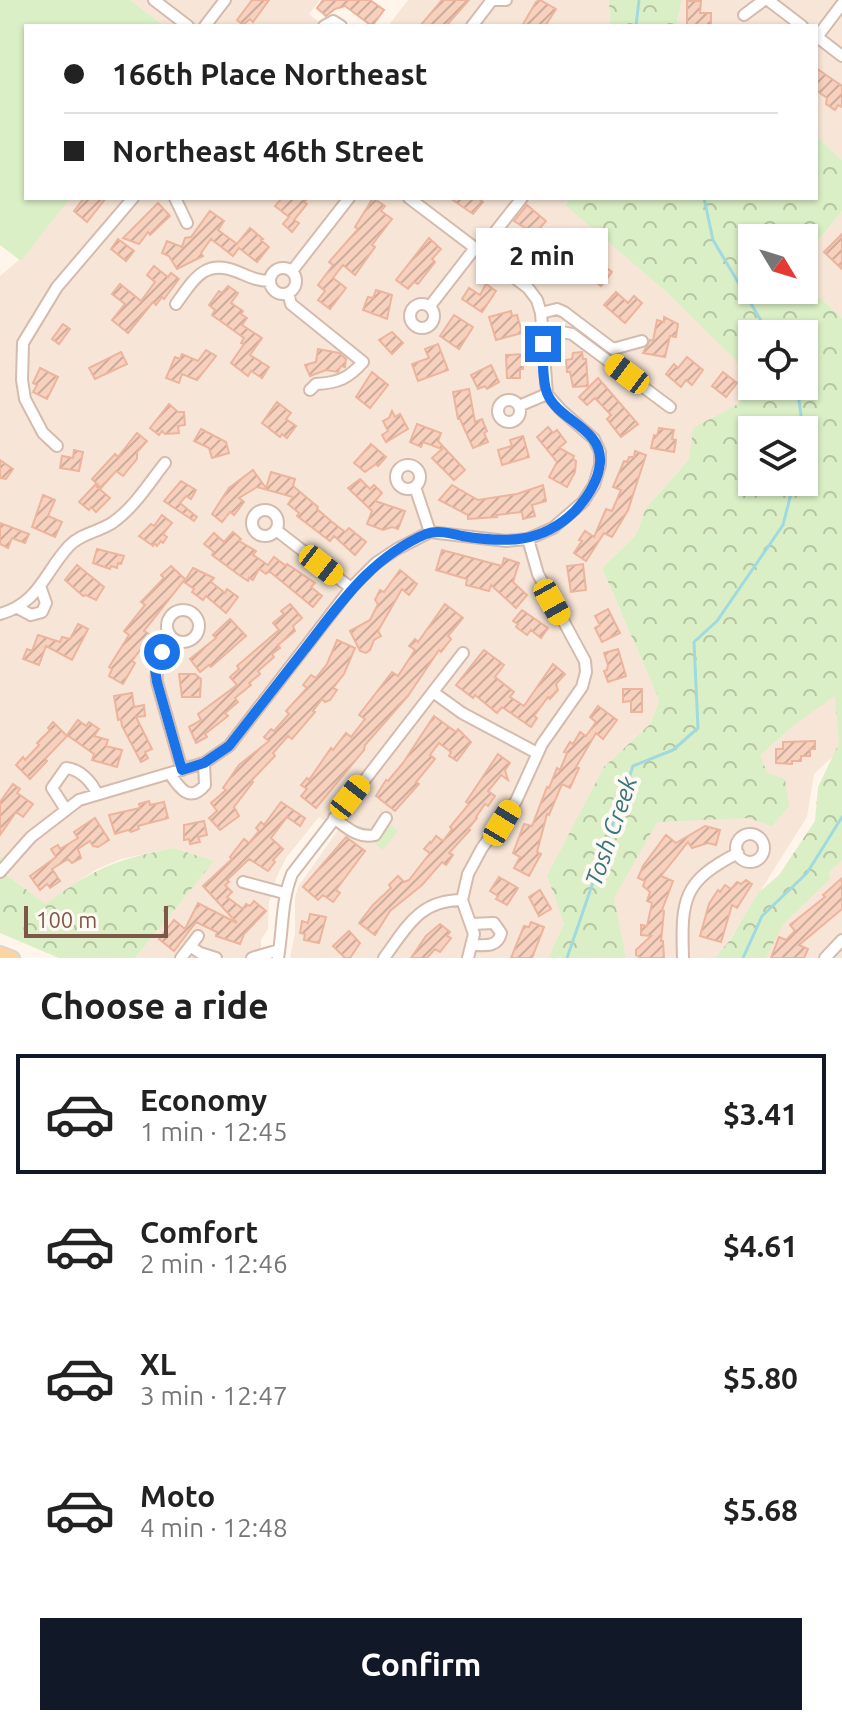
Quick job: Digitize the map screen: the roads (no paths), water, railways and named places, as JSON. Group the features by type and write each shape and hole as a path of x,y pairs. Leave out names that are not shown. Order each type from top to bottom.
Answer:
{"main road":[{"path":"0,953 13,958"}],"street":[{"path":"154,0 185,24"},
{"path":"207,24 225,0"},
{"path":"474,24 494,0 506,0"},
{"path":"744,15 766,0 799,24"},
{"path":"818,34 842,4"},
{"path":"818,38 842,56"},
{"path":"57,446 43,433 25,399 23,343 57,287 131,200"},
{"path":"176,200 187,223"},
{"path":"292,271 347,200"},
{"path":"0,872 31,837 79,800 204,763 229,746 351,588 376,563 397,549 430,532 506,541 528,539 553,528 583,502 594,485 600,452 594,439 547,394 541,313 537,300 528,288 412,200"},
{"path":"430,306 520,200"},
{"path":"176,304 206,269 218,266 257,281 270,281"},
{"path":"288,293 276,292 270,281 272,273 279,268 292,271"},
{"path":"288,293 297,283 292,271"},
{"path":"288,293 291,304 363,362 350,376 333,383 316,384 310,390"},
{"path":"541,313 557,309 564,312 613,349 642,341"},
{"path":"542,328 572,334 670,407"},
{"path":"519,406 547,394"},
{"path":"0,614 18,608 29,600 69,546 109,525 126,512 165,463"},
{"path":"415,487 430,532"},
{"path":"276,530 351,588"},
{"path":"468,958 474,934 462,900 468,874 482,848 516,801 537,753 582,687 586,672 585,661 538,574 528,539"},
{"path":"18,608 31,615 42,612 46,603 40,586"},
{"path":"173,639 162,652 155,669 182,770"},
{"path":"252,958 278,954 283,937 284,893 292,874 463,653"},
{"path":"433,692 462,713 537,753"},
{"path":"170,774 182,792 189,795 198,793 205,785 204,763"},
{"path":"66,810 52,788 66,768 92,783 97,794"},
{"path":"334,818 366,837 375,835 386,818"},
{"path":"683,958 683,906 692,887 698,878 738,853"},
{"path":"243,882 284,893"},
{"path":"384,958 418,914 444,900 462,900"},
{"path":"471,924 494,923 501,933 494,944 471,945"},
{"path":"181,958 198,936"},
{"path":"825,958 842,940"},
{"path":"190,946 216,958"}],"waterway":[{"name":"Tosh Creek","path":"636,24 639,0"},
{"name":"Tosh Creek","path":"704,200 713,240 761,320"},
{"name":"Tosh Creek","path":"799,400 801,416"},
{"name":"Tosh Creek","path":"567,958 633,766 673,750 698,728 694,642 717,621 783,525 790,496"},
{"path":"743,958 762,916 807,873 842,817"}]}
